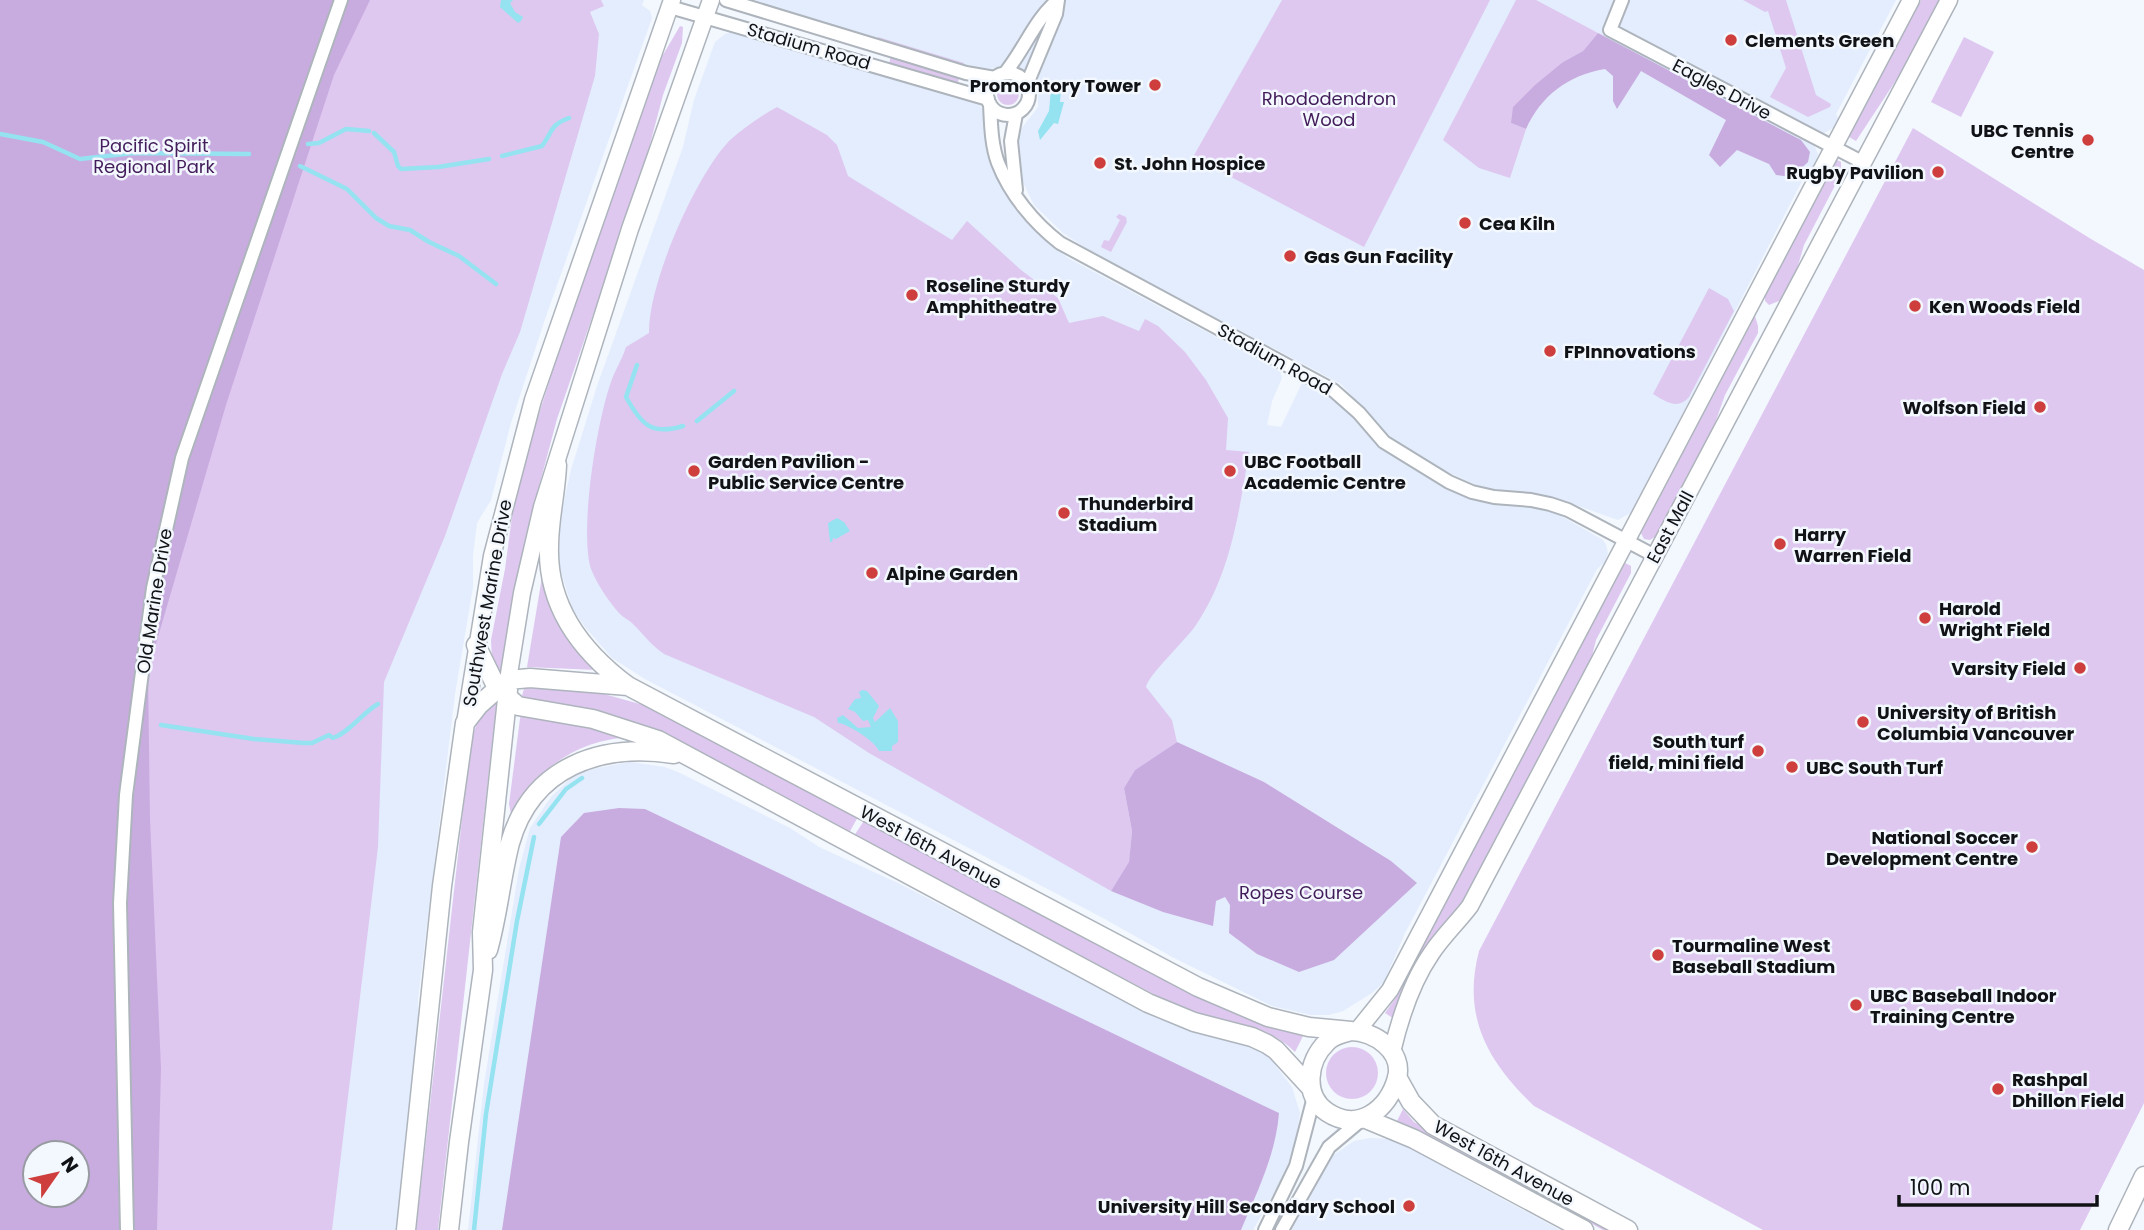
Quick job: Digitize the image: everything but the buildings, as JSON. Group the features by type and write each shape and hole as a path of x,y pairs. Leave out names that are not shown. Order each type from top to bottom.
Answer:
{"main road":[{"path":"557,465 548,547 558,603 580,642 595,659 628,687"},
{"path":"465,723 479,705 504,689 476,645"},
{"name":"West 16th Avenue","path":"1312,1092 1276,1050 1267,1044 1252,1037 1194,1022 1148,1003 649,736 615,724 518,706 504,689 530,678 628,687 1198,987 1268,1017 1309,1027 1354,1031"},
{"name":"Southwest Marine Drive","path":"449,1230 483,970 482,932 504,689"},
{"name":"Southwest Marine Drive","path":"405,1230 442,886 465,723"},
{"path":"483,970 494,930 510,845 519,822 541,790 567,768 609,752 650,751 688,756"},
{"path":"1354,1031 1375,1035 1392,1052 1397,1077 1384,1103 1363,1120 1331,1115 1320,1107 1312,1092 1310,1070 1326,1042 1354,1031"},
{"name":"West 16th Avenue","path":"1397,1077 1410,1102 1433,1125 1628,1230"},
{"name":"West 16th Avenue","path":"1363,1120 1414,1139 1584,1230"},
{"path":"2118,1230 2144,1177"}],"street":[{"name":"Old Marine Drive","path":"127,1230 120,903 126,795 153,588 182,458 341,0"},
{"name":"Southwest Marine Drive","path":"504,689 542,507 630,229 711,0"},
{"name":"Stadium Road","path":"726,0 966,74 1000,75"},
{"path":"1016,114 1002,114 989,101 988,87 1023,49 1048,8 1058,0"},
{"path":"1016,194 1012,141 1016,114 1028,102 1027,84 1056,14 1058,0"},
{"name":"Eagles Drive","path":"1622,0 1610,30 1862,162"},
{"name":"East Mall","path":"1354,1031 1390,990 1911,0"},
{"name":"East Mall","path":"1392,1052 1412,989 1432,953 1471,906 1949,0"},
{"name":"Southwest Marine Drive","path":"465,723 492,556 533,400 671,3"},
{"name":"Stadium Road","path":"671,3 705,16 989,101 997,162 1036,223 1060,243 1333,390 1359,413 1384,442 1449,482 1472,492 1531,500 1568,510 1655,556"},
{"path":"1000,75 1018,75 1027,84"},
{"path":"1265,1230 1296,1166 1312,1092"},
{"path":"1282,1230 1329,1147 1363,1120"}],"shaded area":[{"path":"370,0 644,0 642,5 650,11 652,18 545,319 511,423 491,500 477,523 473,587 455,694 418,999 418,1038 396,1230 157,1230"},
{"path":"744,0 1896,0 1836,114 1839,120 1835,127 1824,133 1806,127 1818,154 1814,169 1809,167 1632,512 1618,520 1553,497 1488,490 1439,468 1392,441 1341,384 1092,252 1063,233 1034,205 1020,176 1016,142 1022,128 1038,107 1038,83 1007,63 980,71"},
{"path":"735,31 976,101 986,113 1002,184 1015,209 1038,235 1068,258 1280,371 1282,378 1272,401 1267,425 1281,427 1302,383 1306,383 1346,407 1376,442 1404,463 1472,498 1497,504 1527,505 1556,513 1603,540 1608,553 1605,562 1597,569 1405,933 1384,982 1372,993 1343,1011 1329,1015 1311,1015 1272,1006 1174,958 1103,918 645,679 612,658 572,608 558,562 561,514 571,470 597,386 683,147 694,100 715,42 725,34"},
{"path":"630,762 665,767 680,773 790,828 819,847 900,884 1157,1017 1200,1034 1237,1039 1265,1052 1292,1087 1300,1113 1289,1161 1253,1230 468,1230 484,1084 519,869 530,828 551,797 573,776 587,770"},
{"name":"University Hill Secondary School","path":"1388,1139 1418,1151 1560,1230 1290,1230 1321,1171 1332,1156 1354,1141"}],"green space":[{"path":"0,0 601,0 604,6 590,12 599,34 595,76 520,332 502,374 445,536 384,682 378,847 332,1230 0,1230"},
{"name":"Pacific Spirit Regional Park","path":"0,0 370,0 334,75 226,405 148,671 150,819 161,1068 157,1230 0,1230"},
{"name":"Rhododendron Wood","path":"1282,0 1490,0 1364,247 1193,157"},
{"path":"1516,0 1536,0 1598,33 1583,51 1563,62 1511,123 1526,129 1510,178 1479,168 1443,140"},
{"path":"1743,0 1786,0 1816,95 1831,104 1830,107 1808,117 1770,97 1786,68 1768,11 1765,12"},
{"path":"1921,0 1941,0 1912,56 1856,141 1849,137"},
{"path":"680,26 683,27 682,43 663,95 644,167 557,419 526,535 501,670 497,674 492,660 491,640 505,569 516,487 582,277 660,60"},
{"path":"1598,33 1801,140 1810,152 1808,162 1792,177 1776,175 1769,164 1737,150 1720,167 1709,155 1726,120 1641,71 1617,109 1613,101 1613,76 1605,69 1579,76 1557,89 1539,107 1526,129 1511,123 1513,107 1563,62 1583,51"},
{"path":"878,37 964,63 963,67 877,40"},
{"path":"1964,37 1994,52 1961,117 1931,102"},
{"path":"891,55 960,76 957,85 889,64"},
{"path":"1008,83 1016,86 1019,94 1016,102 1008,105 1000,102 997,94 1000,86"},
{"path":"777,107 827,135 837,145 848,176 952,240 967,221 1021,270 1058,298 1069,323 1103,316 1139,331 1145,319 1158,326 1185,352 1206,380 1228,418 1226,450 1249,452 1232,542 1218,584 1196,625 1146,687 1172,720 1177,742 1135,770 1124,788 1132,831 1129,863 1111,891 869,753 814,717 664,654 616,609 591,569 587,529 591,476 600,422 613,378 626,347 649,333 656,287 665,260 702,179 729,141 752,122"},
{"name":"University of British Columbia Vancouver","path":"1913,128 2144,270 2144,1103 2080,1230 1763,1230 1534,1106 1517,1089 1491,1054 1477,1017 1474,996 1479,951"},
{"path":"1837,160 1841,162 1841,174 1804,245 1795,276 1781,300 1769,305 1765,296"},
{"path":"1119,214 1126,217 1127,222 1111,252 1101,247 1104,240 1109,241 1120,220 1116,217"},
{"path":"1709,288 1728,299 1734,311 1689,397 1681,403 1667,402 1653,394"},
{"path":"1755,316 1758,333 1725,395 1709,440 1661,533 1650,540 1644,539 1641,533"},
{"path":"1625,563 1631,566 1631,573 1596,640 1589,668 1480,877 1393,1018 1385,1013 1395,999"},
{"path":"545,575 597,670 527,667 542,577"},
{"path":"525,685 586,689 647,706 859,815 849,833 655,731 605,713 528,699 522,696"},
{"path":"497,699 438,1230 416,1230 470,748 479,721"},
{"path":"521,711 632,737 594,743 561,759 533,783 511,814 509,804"},
{"name":"Ropes Course","path":"1177,742 1264,782 1391,861 1417,883 1334,960 1299,972 1257,954 1229,933 1230,905 1225,897 1216,901 1213,926 1163,912 1111,891 1129,862 1132,831 1124,788 1135,770"},
{"path":"619,808 645,809 1279,1113 1270,1158 1241,1230 502,1230 561,837 584,813"},
{"path":"865,819 1220,1006 1253,1021 1303,1036 1295,1052 1274,1036 1250,1026 1199,1013 1163,999 854,836"},
{"path":"1352,1047 1371,1054 1378,1073 1371,1092 1352,1099 1333,1092 1326,1073 1333,1054"},
{"path":"1403,1109 1414,1122 1442,1138 1615,1230 1603,1230 1397,1121"}],"water":[{"path":"501,0 513,0 510,3 515,12 523,17 521,21 518,23 500,7"},
{"path":"1057,83 1061,89 1060,102 1064,102 1058,124 1054,123 1040,140 1038,131 1049,111 1051,89"},
{"path":"837,518 844,522 850,531 830,542 828,523"},
{"path":"867,691 879,706 873,718 875,722 890,708 898,721 898,742 892,746 892,751 879,751 861,734 838,723 837,718 843,715 858,728 871,727 868,720 863,721 848,709 855,699 861,698 859,692"}],"waterway":[{"path":"502,156 542,146 555,126 569,118"},
{"path":"308,144 319,143 346,129 369,131"},
{"path":"374,133 394,152 401,169 438,167 489,159"},
{"path":"0,134 43,142 80,159 133,153 249,154"},
{"path":"300,166 347,189 376,218 389,226 410,230 459,256 496,284"},
{"path":"637,365 626,397 642,421 663,429 683,426"},
{"path":"697,421 734,391"},
{"path":"161,725 254,739 312,743 329,735 333,738 339,735 378,704"},
{"path":"539,824 566,789 582,778"},
{"path":"474,1230 486,1114 517,921 534,837"}],"place":[{"name":"Clements Green","path":"1731,40"},
{"name":"Promontory Tower","path":"1155,85"},
{"name":"UBC Tennis Centre","path":"2088,140"},
{"name":"St. John Hospice","path":"1100,163"},
{"name":"Rugby Pavilion","path":"1938,172"},
{"name":"Cea Kiln","path":"1465,223"},
{"name":"Gas Gun Facility","path":"1290,256"},
{"name":"Roseline Sturdy Amphitheatre","path":"912,295"},
{"name":"Ken Woods Field","path":"1915,306"},
{"name":"FPInnovations","path":"1550,351"},
{"name":"Wolfson Field","path":"2040,407"},
{"name":"Garden Pavilion - Public Service Centre","path":"694,471"},
{"name":"UBC Football Academic Centre","path":"1230,471"},
{"name":"Thunderbird Stadium","path":"1064,513"},
{"name":"Harry Warren Field","path":"1780,544"},
{"name":"Alpine Garden","path":"872,573"},
{"name":"Harold Wright Field","path":"1925,618"},
{"name":"Varsity Field","path":"2080,668"},
{"name":"University of British Columbia Vancouver","path":"1863,722"},
{"name":"South turf field, mini field","path":"1758,751"},
{"name":"UBC South Turf","path":"1792,767"},
{"name":"National Soccer Development Centre","path":"2032,847"},
{"name":"Tourmaline West Baseball Stadium","path":"1658,955"},
{"name":"UBC Baseball Indoor Training Centre","path":"1856,1005"},
{"name":"Rashpal Dhillon Field","path":"1998,1089"},
{"name":"University Hill Secondary School","path":"1409,1206"}]}
